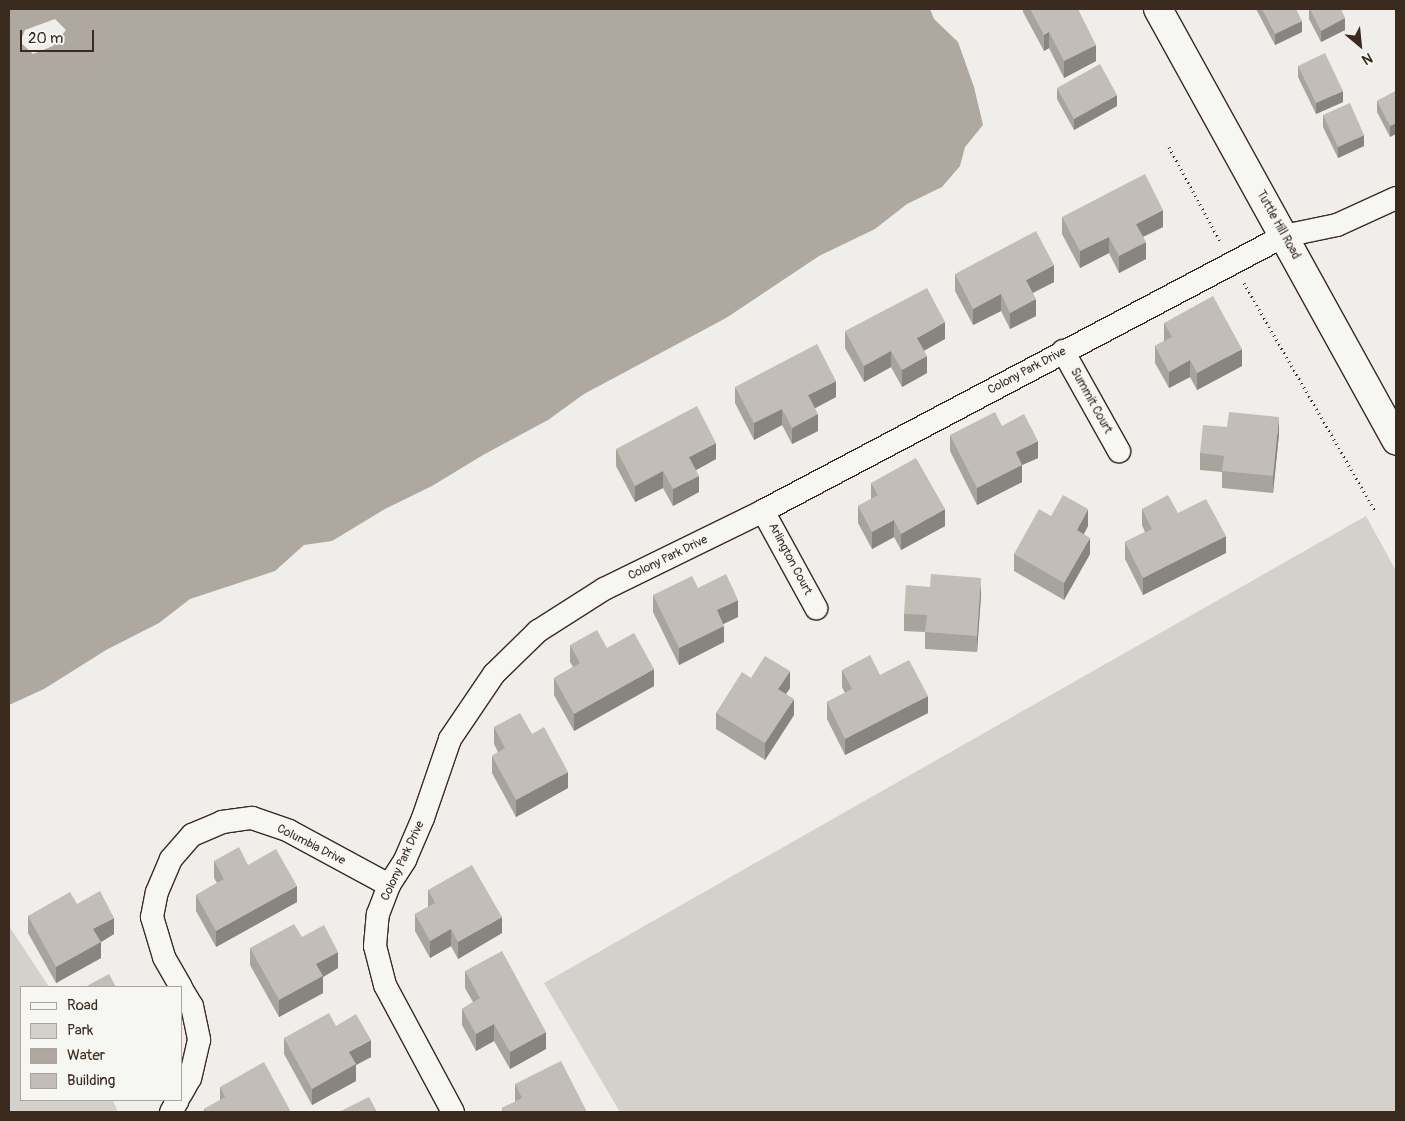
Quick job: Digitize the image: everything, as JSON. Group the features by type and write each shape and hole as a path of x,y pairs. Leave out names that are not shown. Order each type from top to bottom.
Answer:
{"main road":[{"name":"Tuttle Hill Road","path":"1158,9 1396,441"}],"street":[{"name":"Colony Park Drive","path":"453,1112 385,985 375,946 378,914 389,885 405,860 423,818 450,740 500,668 538,630 604,589 763,511 1284,236 1338,225 1396,198"},
{"name":"Summit Court","path":"1063,351 1119,451"},
{"name":"Arlington Court","path":"763,511 816,608"},
{"name":"Columbia Drive","path":"180,986 164,957 152,917 157,892 170,859 192,835 222,822 252,818 289,831 389,885"},
{"name":"Columbia Drive","path":"182,989 192,1006 199,1040 190,1078 182,1092"},
{"path":"171,1112 177,1101"}],"path":[{"path":"1169,147 1232,264 1375,511"}],"green space":[{"path":"1366,516 1396,571 1396,1112 620,1112 544,983"},
{"path":"9,926 48,986 20,986 20,1101 113,1101 118,1112 9,1112"}],"water":[{"path":"9,9 930,9 934,19 958,42 974,87 983,125 965,147 960,166 942,187 907,204 875,229 819,256 726,318 584,394 548,420 483,455 432,486 385,509 332,541 304,545 275,571 190,599 159,623 106,650 44,689 9,705","holes":["55,19 66,30 53,46 33,54 20,42 25,30"]}],"building":[{"path":"1030,9 1078,9 1096,45 1064,61 1049,32 1044,35"},
{"path":"1262,9 1296,9 1302,21 1275,34"},
{"path":"1310,9 1341,9 1345,18 1321,31"},
{"path":"1325,53 1343,91 1316,103 1298,66"},
{"path":"1100,64 1117,95 1074,119 1057,88"},
{"path":"1396,91 1396,123 1390,126 1377,101"},
{"path":"1350,103 1364,135 1338,147 1323,115"},
{"path":"1145,174 1163,210 1136,224 1146,242 1119,256 1109,237 1080,251 1062,217"},
{"path":"1036,231 1054,265 1026,280 1036,299 1010,313 1001,294 973,309 955,274"},
{"path":"927,288 945,322 917,338 927,356 902,370 891,351 864,366 845,331"},
{"path":"1213,296 1242,349 1197,373 1190,360 1169,372 1155,346 1172,337 1164,323"},
{"path":"817,344 836,381 808,395 818,414 792,428 782,409 754,423 735,387"},
{"path":"697,406 716,443 689,457 699,476 673,489 663,471 635,486 616,449"},
{"path":"995,412 1002,426 1024,414 1038,441 1016,452 1022,465 977,488 950,435"},
{"path":"1229,412 1279,417 1273,476 1222,471 1224,456 1200,453 1203,425 1227,427"},
{"path":"916,458 945,509 901,534 894,520 872,532 858,506 878,495 871,483"},
{"path":"1063,495 1088,509 1077,530 1090,538 1064,583 1014,554 1039,509 1051,516"},
{"path":"1168,495 1178,513 1206,499 1226,536 1143,578 1125,542 1152,529 1142,509"},
{"path":"726,574 738,600 717,610 724,626 679,648 653,595 692,576 698,588"},
{"path":"931,574 981,578 977,636 925,632 927,615 904,614 906,585 930,587"},
{"path":"597,630 607,648 634,633 654,669 574,714 554,678 580,663 570,645"},
{"path":"870,655 880,675 909,660 928,696 845,739 827,702 852,689 842,670"},
{"path":"765,656 790,671 778,689 794,699 765,743 716,713 742,672 751,678"},
{"path":"520,713 532,734 544,727 568,772 516,800 492,756 505,748 494,727"},
{"path":"239,847 248,865 276,849 297,886 216,931 196,895 224,879 214,861"},
{"path":"472,865 502,917 458,942 451,929 430,941 415,914 435,903 428,890"},
{"path":"100,891 114,918 93,929 101,942 56,967 28,916 70,892 77,904"},
{"path":"294,924 302,937 324,925 338,952 316,964 323,976 279,1000 250,948"},
{"path":"502,951 546,1032 510,1052 494,1024 476,1034 462,1009 480,998 465,971"},
{"path":"109,974 115,986 87,986"},
{"path":"329,1013 336,1026 356,1014 371,1040 349,1052 356,1064 312,1089 284,1038"},
{"path":"561,1061 587,1112 503,1112 502,1108 522,1098 515,1084"},
{"path":"264,1062 291,1112 206,1112 204,1109 225,1097 220,1087"},
{"path":"369,1097 377,1112 339,1112"}]}
